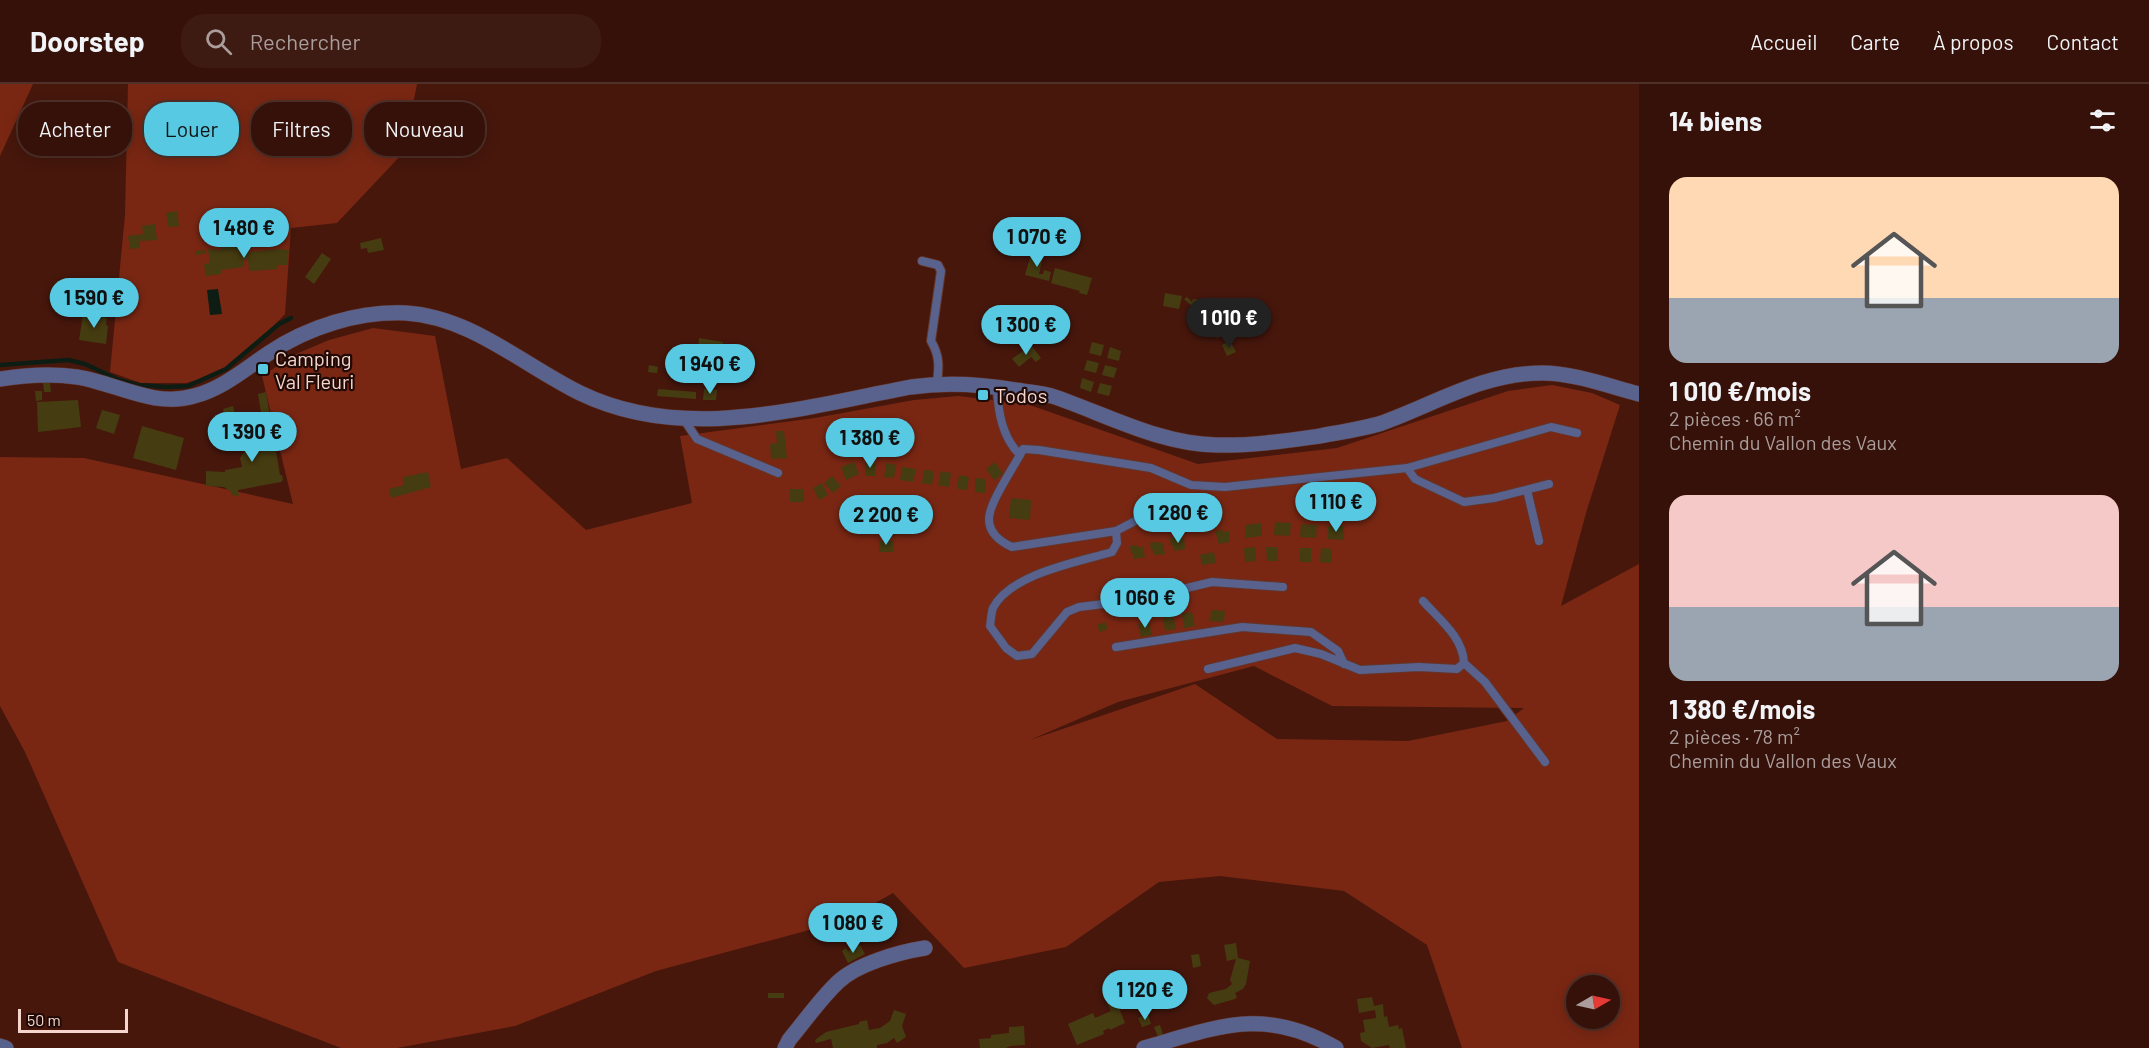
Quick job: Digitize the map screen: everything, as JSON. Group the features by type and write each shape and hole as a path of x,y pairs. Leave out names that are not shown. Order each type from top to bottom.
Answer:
{"street":[{"path":"0,379 52,374 99,382 153,398 193,397 214,389 298,336 340,321 406,313 430,316 467,329 582,394 617,407 682,418 747,417 937,383 997,387 1053,396 1146,432 1180,441 1214,445 1250,445 1353,430 1382,423 1453,392 1517,375 1542,373 1570,376 1639,394"},
{"path":"785,1048 789,1040 839,981 875,961 904,951 925,948"},
{"path":"1144,1048 1240,1023 1289,1027 1336,1048"},
{"path":"0,1046 6,1048"}],"lane":[{"path":"922,261 938,265 941,271 931,341 937,352 939,364 937,383"},
{"path":"997,387 998,408 1010,444 1020,455"},
{"path":"682,418 697,439 778,473"},
{"path":"1180,518 1138,519 1116,531 1012,547 1000,542 989,520 991,510 1023,449 1151,468 1191,485 1225,487 1407,468 1551,428 1577,433"},
{"path":"1407,468 1415,479 1464,502 1494,498 1549,484"},
{"path":"1527,490 1539,541"},
{"path":"1116,531 1117,543 1112,552 1042,572 1020,581 1006,593 993,608 990,626 1006,648 1017,656 1032,654 1067,612 1079,607 1136,600 1212,582 1283,587"},
{"path":"1423,601 1452,632 1463,651 1464,663 1485,682 1545,762"},
{"path":"1116,647 1242,627 1311,632 1338,651 1344,664"},
{"path":"1208,669 1295,648 1321,654 1360,670 1419,667 1454,670 1464,663"}],"shaded area":[{"path":"0,84 33,84 25,102 18,102 18,117 0,156"},
{"path":"128,84 417,84 414,102 364,102 364,156 400,156 337,223 291,228 285,314 264,336 217,374 186,383 141,383 110,372 125,215 126,156 132,156 132,102 128,102"},
{"path":"218,289 222,314 210,315 207,290"},
{"path":"373,328 435,336 461,469 507,458 586,530 692,503 680,436 815,418 914,400 958,396 1027,404 1198,464 1337,448 1508,391 1552,385 1592,393 1620,405 1586,513 1561,606 1639,564 1639,1048 1462,1048 1427,945 1344,891 1220,876 1159,882 1066,947 964,968 893,893 843,921 656,971 515,1026 397,1048 341,1048 118,962 25,752 0,706 0,457 84,458 293,504 262,376 296,354 329,340","holes":["1254,666 1332,706 1524,708 1507,721 1408,741 1277,739 1195,684 1030,740 1118,702"]}],"building":[{"path":"177,211 179,226 168,227 166,213"},
{"path":"155,224 157,240 140,241 140,248 130,249 128,236 143,234 142,226"},
{"path":"381,238 384,250 368,253 367,248 361,249 360,243"},
{"path":"247,243 248,252 289,250 287,265 278,265 278,269 249,271 248,259 243,260 244,267 221,270 221,274 206,276 204,264 210,263 208,249 221,250 220,246"},
{"path":"206,250 206,253 196,255 195,251"},
{"path":"322,253 331,259 314,284 305,277"},
{"path":"1031,254 1043,257 1039,274 1043,274 1044,270 1051,272 1049,281 1025,275"},
{"path":"1055,268 1092,278 1087,295 1051,283"},
{"path":"1165,293 1182,296 1179,309 1163,306"},
{"path":"1187,297 1192,302 1193,299 1201,300 1201,303 1213,304 1212,308 1192,306 1184,299"},
{"path":"1191,310 1208,313 1207,316 1190,313"},
{"path":"83,314 107,318 106,344 79,340"},
{"path":"1196,322 1220,327 1218,338 1195,328"},
{"path":"699,338 723,342 720,365 697,362"},
{"path":"1230,341 1236,352 1227,356 1222,345"},
{"path":"1092,342 1104,345 1101,356 1089,353"},
{"path":"1031,345 1041,358 1036,362 1031,357 1019,367 1012,359"},
{"path":"1110,347 1121,351 1119,361 1107,358"},
{"path":"1087,360 1099,363 1096,373 1084,370"},
{"path":"649,365 658,367 657,373 648,372"},
{"path":"1105,365 1117,368 1114,378 1102,375"},
{"path":"1082,378 1094,382 1091,392 1080,388"},
{"path":"43,383 50,383 51,392 44,392"},
{"path":"1100,383 1112,386 1109,396 1097,393"},
{"path":"658,389 696,392 696,399 657,396"},
{"path":"704,389 717,390 716,400 703,400"},
{"path":"35,391 42,391 42,400 36,401"},
{"path":"266,392 280,475 283,480 238,490 239,496 231,495 231,492 224,487 206,486 206,471 225,472 225,470 242,467 240,458 247,447 270,444 267,430 264,431 258,394"},
{"path":"78,400 81,427 38,432 37,402"},
{"path":"233,406 236,419 226,422 223,409"},
{"path":"102,410 120,415 114,434 96,428"},
{"path":"142,426 184,438 176,470 133,458"},
{"path":"776,431 784,431 787,458 771,459 770,444 777,443"},
{"path":"854,462 859,474 846,480 841,467"},
{"path":"866,462 876,463 875,476 865,476"},
{"path":"995,462 1003,474 994,480 986,469"},
{"path":"886,463 896,465 894,478 884,477"},
{"path":"902,467 916,469 913,482 900,480"},
{"path":"924,470 934,471 932,485 922,483"},
{"path":"941,471 951,473 949,487 938,485"},
{"path":"428,472 431,487 391,498 389,489 404,485 403,477"},
{"path":"959,475 969,477 967,490 957,489"},
{"path":"832,476 841,486 833,493 824,483"},
{"path":"975,478 986,479 985,493 975,492"},
{"path":"822,483 828,495 819,500 813,488"},
{"path":"790,489 804,489 804,502 790,502"},
{"path":"1011,498 1031,500 1030,520 1009,518"},
{"path":"1275,522 1291,523 1290,536 1274,535"},
{"path":"1261,523 1262,536 1246,538 1245,525"},
{"path":"1301,524 1317,525 1316,538 1300,537"},
{"path":"1328,526 1344,526 1344,540 1328,539"},
{"path":"1223,530 1223,532 1229,531 1230,542 1219,544 1215,531"},
{"path":"1178,537 1179,539 1184,538 1185,549 1174,551 1170,538"},
{"path":"879,541 894,541 893,552 879,552"},
{"path":"1150,543 1163,543 1165,554 1154,555 1153,550 1151,551"},
{"path":"1138,545 1138,547 1143,547 1145,557 1134,559 1130,546"},
{"path":"1255,547 1256,561 1245,562 1244,548"},
{"path":"1266,547 1277,547 1278,561 1267,561"},
{"path":"1300,548 1311,548 1311,562 1300,562"},
{"path":"1321,548 1332,549 1331,563 1320,562"},
{"path":"1214,552 1216,563 1202,565 1200,555"},
{"path":"1211,610 1225,611 1224,622 1210,621"},
{"path":"1192,612 1195,626 1184,628 1182,614"},
{"path":"1173,615 1176,629 1165,631 1163,617"},
{"path":"1149,621 1152,635 1141,637 1138,624"},
{"path":"1105,622 1108,629 1100,632 1097,625"},
{"path":"1236,943 1238,958 1250,961 1246,984 1243,989 1235,993 1237,997 1235,999 1214,1005 1207,998 1209,993 1226,989 1232,984 1230,980 1236,959 1227,961 1224,945"},
{"path":"860,945 865,954 848,963 842,951 846,948 848,951"},
{"path":"1199,954 1201,966 1193,968 1191,955"},
{"path":"768,993 784,993 784,998 768,998"},
{"path":"1372,997 1374,1006 1383,1004 1384,1017 1387,1016 1389,1027 1398,1025 1399,1029 1402,1028 1406,1048 1390,1048 1389,1045 1372,1048 1361,1041 1360,1033 1365,1032 1363,1020 1376,1018 1375,1010 1359,1013 1357,999"},
{"path":"1115,998 1125,1023 1110,1030 1109,1028 1103,1031 1104,1034 1077,1045 1068,1024 1093,1013 1095,1018 1111,1011 1106,1001"},
{"path":"894,1010 906,1014 902,1026 906,1037 897,1043 894,1038 887,1043 877,1045 877,1048 833,1048 831,1039 816,1043 815,1040 826,1032 867,1020 869,1030 880,1028 890,1021"},
{"path":"1148,1014 1151,1024 1142,1027 1138,1018"},
{"path":"1160,1025 1163,1035 1158,1037 1154,1027"},
{"path":"1024,1026 1025,1045 980,1048 979,1039 1009,1033 1009,1027"}],"waterway":[{"path":"0,365 68,360 85,364 119,380 138,385 188,386 226,369 279,324 291,318"}],"place":[{"name":"Camping Val Fleuri","path":"263,369"},
{"name":"Todos","path":"983,395"}]}
